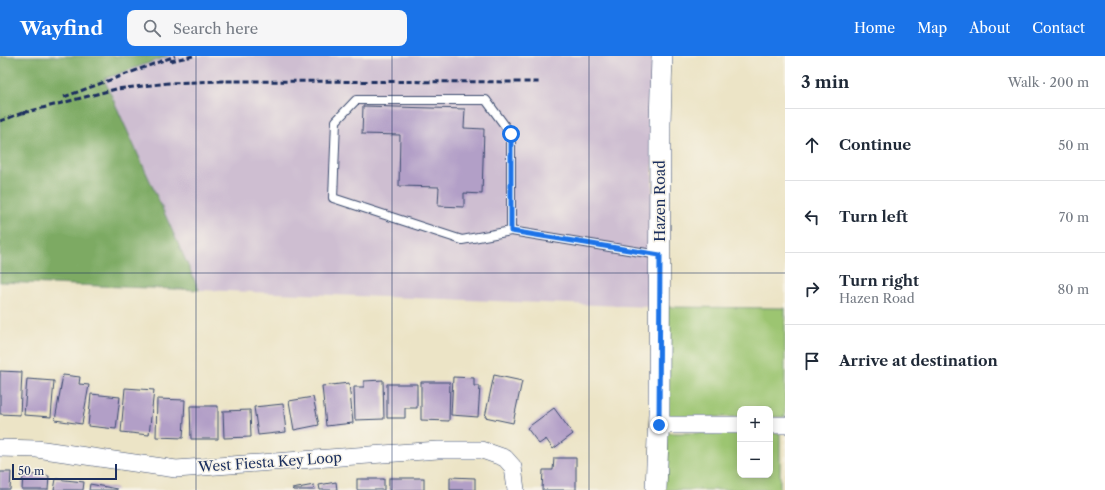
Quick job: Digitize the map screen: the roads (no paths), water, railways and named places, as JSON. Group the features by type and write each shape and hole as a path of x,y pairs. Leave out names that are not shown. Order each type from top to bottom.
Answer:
{"street":[{"name":"Hazen Road","path":"656,490 659,425 662,56"},
{"path":"659,425 737,425"},
{"path":"773,425 785,425"},
{"name":"West Fiesta Key Loop","path":"0,448 37,449 176,469 438,450 482,450 505,458 513,467 516,490"}],"lane":[{"path":"511,231 511,134 486,100 356,100 336,121 333,198 462,240 511,231 660,255"}],"railway":[{"path":"64,97 175,56"},
{"path":"170,61 193,56"},
{"path":"23,113 116,89 169,83 222,81 539,82"},
{"path":"0,121 28,111"}]}
